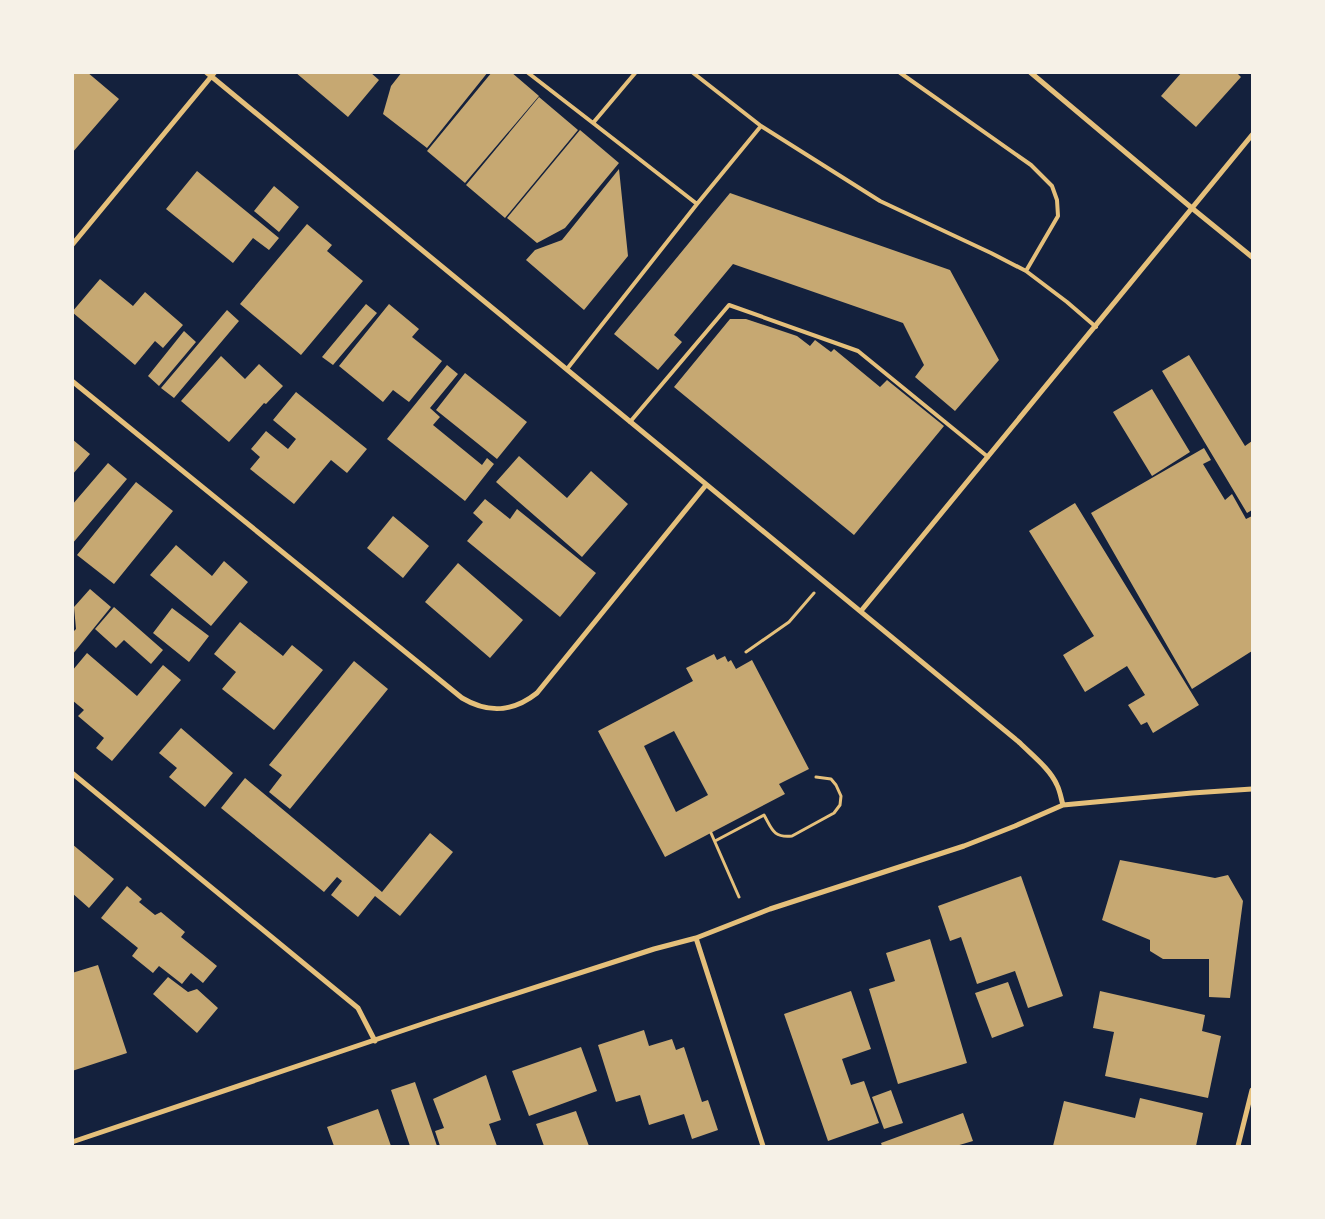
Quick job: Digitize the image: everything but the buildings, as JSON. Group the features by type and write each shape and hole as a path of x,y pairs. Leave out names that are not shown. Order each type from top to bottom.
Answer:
{"street":[{"path":"206,72 214,75 1020,744 1042,764 1057,785 1063,805"},
{"path":"1030,72 1252,257"},
{"path":"72,245 214,75"},
{"path":"861,611 1252,135"},
{"path":"72,381 462,698 472,704 493,708 504,708 521,704 537,692 706,485"},
{"path":"72,773 358,1008 375,1041"},
{"path":"72,1142 446,1016 654,949 696,938 770,909 964,846 1063,805 1252,789"},
{"path":"696,938 763,1146"},
{"path":"1238,1146 1252,1090"}],"lane":[{"path":"527,72 696,204"},
{"path":"593,123 636,72"},
{"path":"692,72 762,126 880,201 1026,271 1096,326"},
{"path":"899,72 1031,165 1052,186 1057,200 1058,216 1026,271"},
{"path":"567,369 696,204 762,126"},
{"path":"630,422 729,305 858,351 988,457"}],"path":[{"path":"746,652 789,622 824,582"},
{"path":"715,841 764,814 778,835 792,836 834,813 840,804 840,796 836,785 831,778 816,777"},
{"path":"711,833 740,897"}]}
